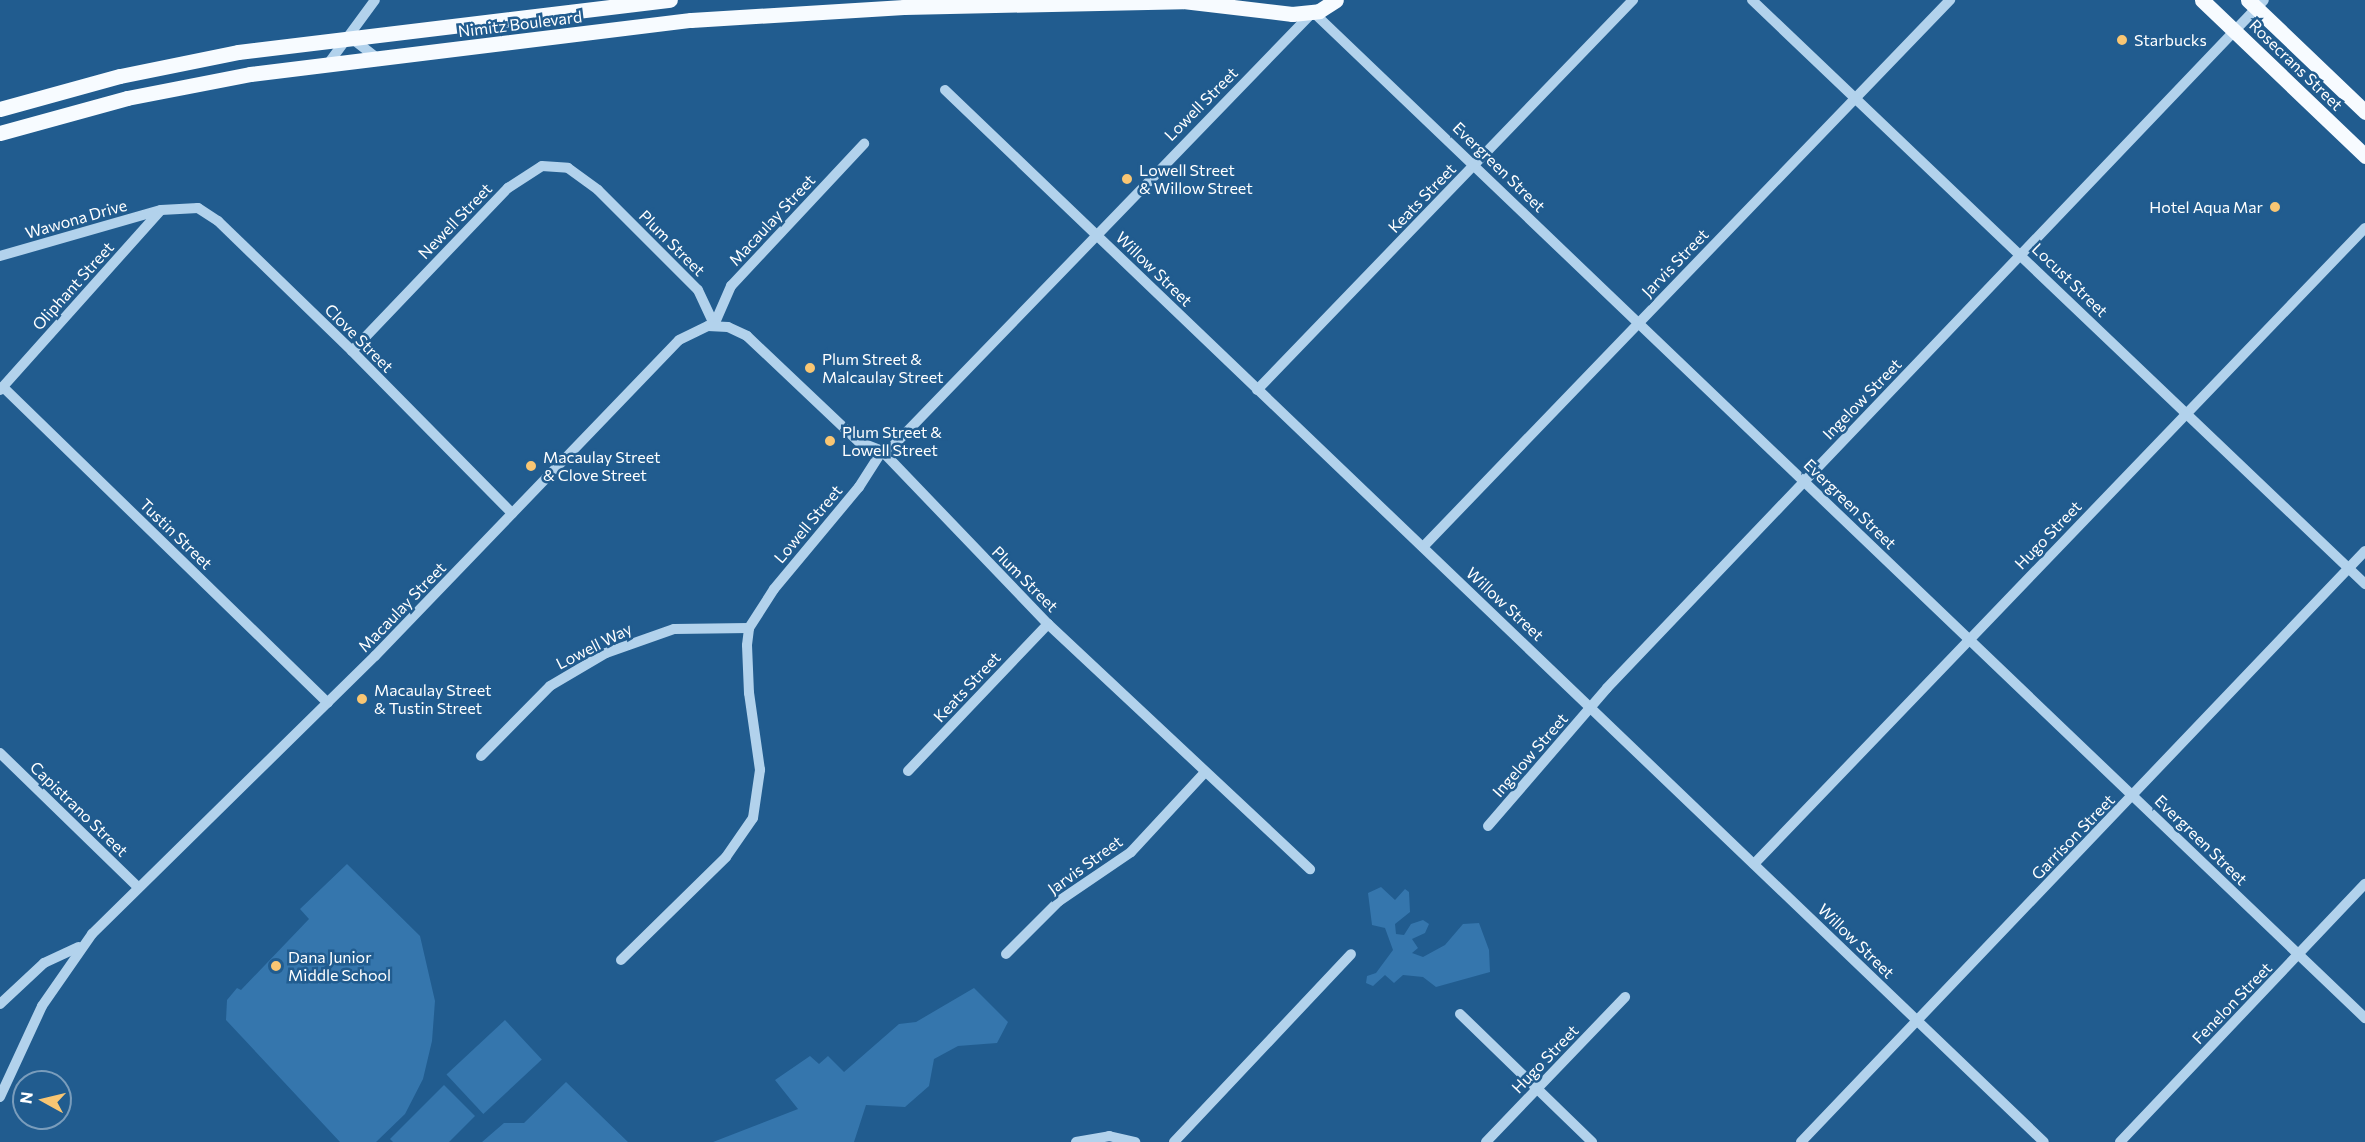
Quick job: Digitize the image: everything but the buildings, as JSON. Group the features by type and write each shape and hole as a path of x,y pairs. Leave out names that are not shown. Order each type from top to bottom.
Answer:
{"main road":[{"name":"Nimitz Boulevard","path":"0,109 161,66 350,36 670,0"},
{"name":"Nimitz Boulevard","path":"0,133 167,88 328,64 379,60 679,21 793,11 1183,1 1276,13 1317,6 1336,0"},
{"name":"Rosecrans Street","path":"2202,0 2365,156"},
{"name":"Rosecrans Street","path":"2256,3 2365,112"}],"street":[{"path":"328,64 350,36 360,17 375,0"},
{"name":"Keats Street","path":"1257,390 1633,0"},
{"name":"Locust Street","path":"1752,0 1856,96 2365,584"},
{"name":"Jarvis Street","path":"1424,548 1950,0"},
{"name":"Ingelow Street","path":"1488,826 1592,707 2235,31 2256,3"},
{"name":"Evergreen Street","path":"1317,6 1474,164 2365,1018"},
{"name":"Lowell Street","path":"749,628 801,553 859,487 882,451 893,446 1094,234 1317,6"},
{"path":"350,36 379,60"},
{"name":"Willow Street","path":"945,90 2044,1142"},
{"name":"Macaulay Street","path":"82,946 138,886 328,703 679,340 694,329 714,325 731,286 864,144"},
{"name":"Newell Street","path":"352,351 527,173 542,166 568,168 598,190"},
{"name":"Plum Street","path":"598,190 698,290 714,325 747,336 859,442 882,451 1048,624 1310,869"},
{"name":"Clove Street","path":"161,210 198,208 218,221 352,351 512,513"},
{"name":"Wawona Drive","path":"0,256 161,210"},
{"name":"Oliphant Street","path":"2,389 161,210"},
{"name":"Hugo Street","path":"1754,864 2185,412 2365,228"},
{"name":"Tustin Street","path":"2,389 328,703"},
{"name":"Garrison Street","path":"1801,1142 2365,551"},
{"name":"Keats Street","path":"908,771 1048,624"},
{"path":"621,960 726,857 753,818 760,770 746,668 749,628"},
{"name":"Lowell Way","path":"481,756 550,686 606,653 674,629 749,628"},
{"name":"Capistrano Street","path":"0,753 138,886"},
{"name":"Jarvis Street","path":"1006,954 1059,901 1131,852 1205,772"},
{"name":"Fenelon Street","path":"2120,1142 2365,884"},
{"path":"0,1004 45,963 82,946"},
{"path":"0,1097 34,1020 82,946"},
{"path":"1174,1142 1350,954"},
{"name":"Hugo Street","path":"1486,1142 1625,997"},
{"path":"1460,1014 1592,1142"},
{"path":"1076,1142 1109,1136 1135,1142"}],"shaded area":[{"path":"347,864 420,936 435,1001 432,1041 423,1079 405,1114 376,1142 340,1142 226,1020 227,1000 237,988 241,990 309,919 300,909"},
{"path":"1381,887 1395,900 1405,889 1409,892 1410,912 1395,924 1396,934 1404,935 1411,924 1423,920 1429,924 1425,933 1412,939 1418,948 1412,953 1423,957 1445,945 1463,924 1479,923 1489,950 1490,972 1436,987 1423,977 1403,975 1394,983 1385,975 1373,986 1366,983 1367,976 1376,973 1393,950 1385,928 1372,925 1368,893"},
{"path":"974,988 1008,1022 997,1043 958,1046 934,1059 929,1086 905,1107 866,1105 854,1142 713,1142 798,1109 775,1080 810,1056 819,1064 828,1056 844,1072 899,1024 916,1022"},
{"path":"505,1020 542,1059 483,1114 446,1075"},
{"path":"566,1082 628,1142 482,1142 504,1123 524,1123"},
{"path":"444,1085 475,1116 449,1142 393,1142 390,1139"}],"place":[{"name":"Starbucks","path":"2122,40"},
{"name":"Lowell Street & Willow Street","path":"1127,179"},
{"name":"Hotel Aqua Mar","path":"2275,207"},
{"name":"Plum Street & Malcaulay Street","path":"810,368"},
{"name":"Plum Street & Lowell Street","path":"830,441"},
{"name":"Macaulay Street & Clove Street","path":"531,466"},
{"name":"Macaulay Street & Tustin Street","path":"362,699"},
{"name":"Dana Junior Middle School","path":"276,966"}]}
